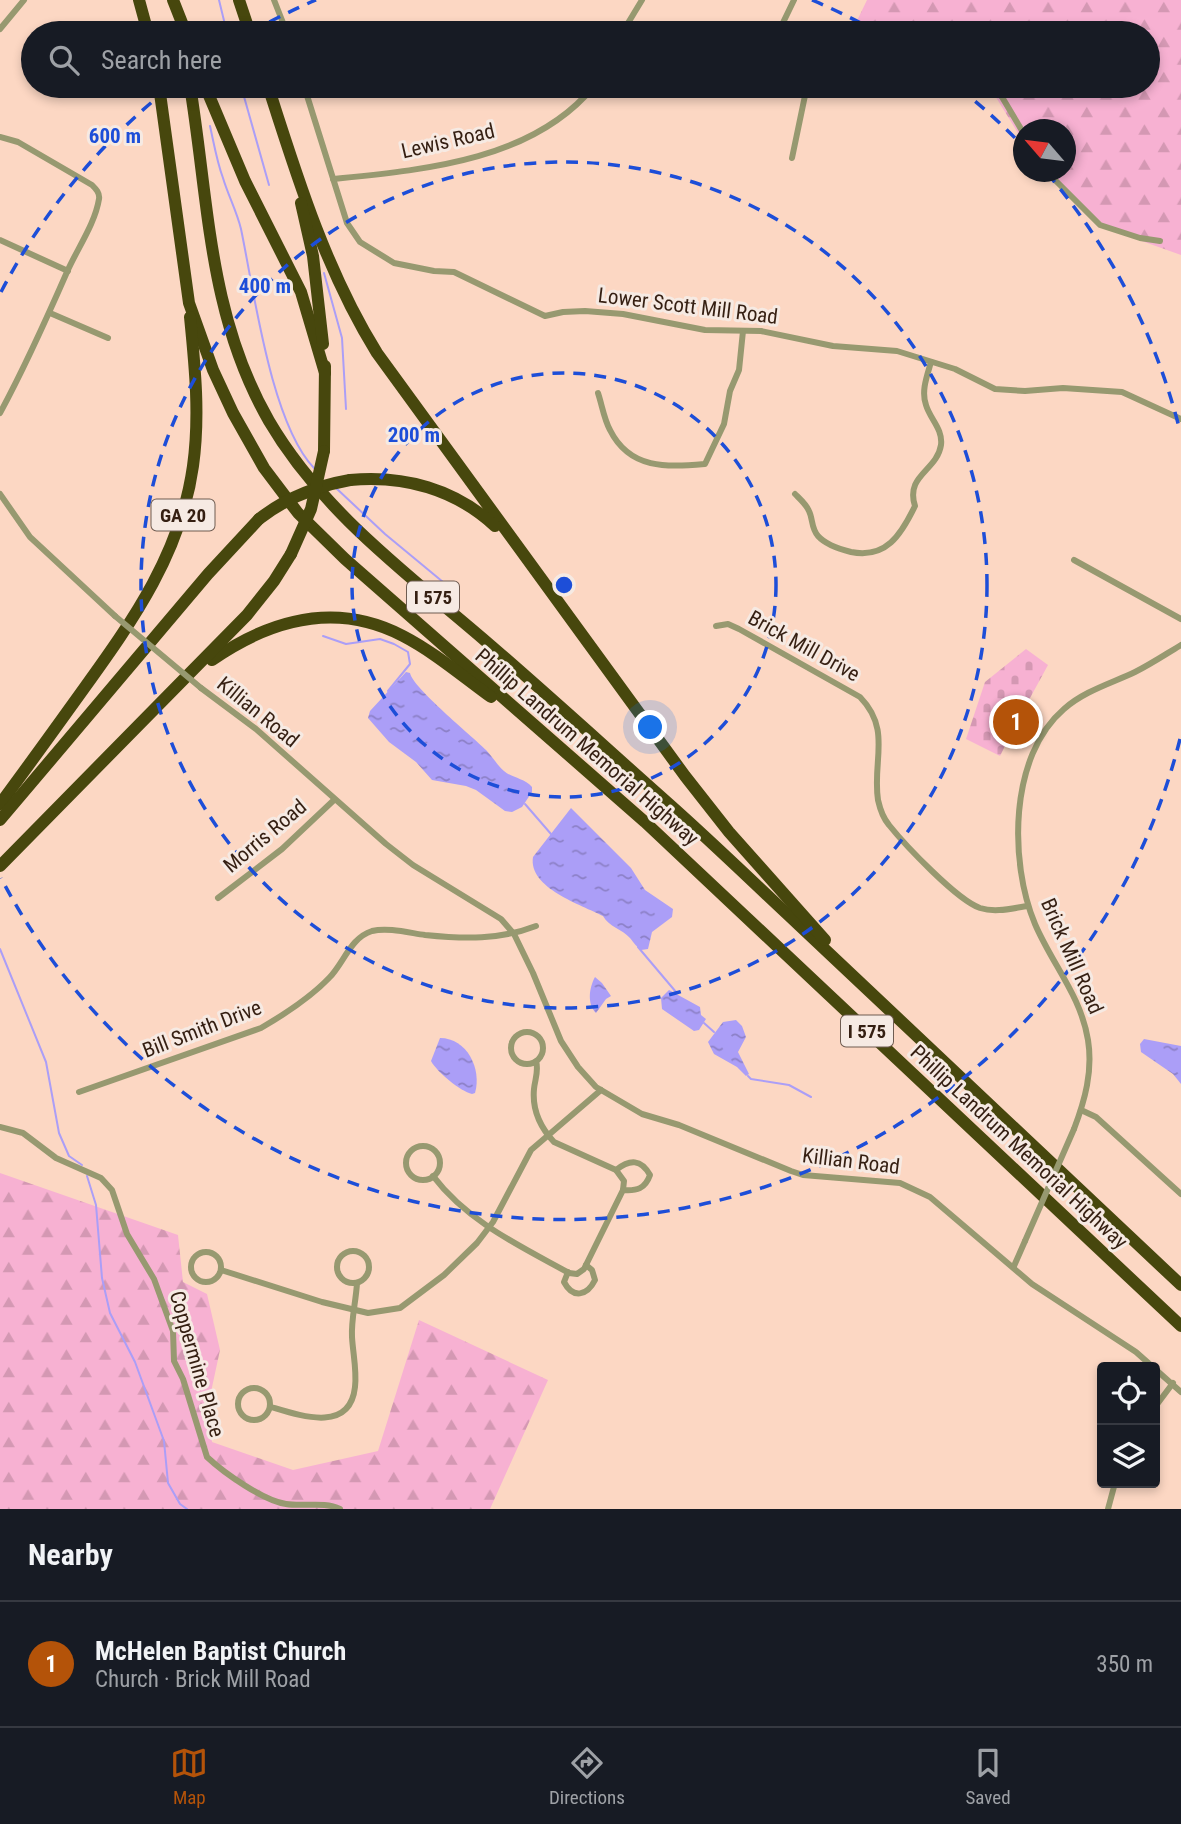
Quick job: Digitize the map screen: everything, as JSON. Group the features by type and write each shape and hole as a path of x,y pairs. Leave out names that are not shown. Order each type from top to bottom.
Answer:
{"highway":[{"path":"139,0 145,21"},
{"path":"171,0 176,21"},
{"path":"171,0 181,21"},
{"path":"239,0 246,21"},
{"name":"Phillip Landrum Memorial Highway","path":"161,98 189,303 233,413 264,468 298,513 345,559 719,890 1181,1326"},
{"name":"Phillip Landrum Memorial Highway","path":"191,98 209,242 229,328 254,393 300,468 344,518 676,810 1181,1285"},
{"path":"210,98 245,181 302,292 325,373"},
{"path":"272,98 330,261 365,332 391,373 699,795 870,991"},
{"path":"0,866 191,674 260,600 291,554 311,509 324,451 325,373 313,256 289,152"},
{"name":"GA 20","path":"0,804 141,607 166,562 175,539 189,490 196,440 197,386 189,303"},
{"path":"0,820 208,574 259,519 280,504 307,491 350,481 392,480 432,488 472,507 511,540"},
{"path":"191,674 246,638 274,626 315,618 355,620 392,630 416,643 550,739"}],"street":[{"path":"0,30 24,0"},
{"path":"274,0 282,21"},
{"path":"629,21 642,0"},
{"path":"784,21 794,0"},
{"name":"Lower Scott Mill Road","path":"308,98 347,223 360,242 394,263 454,272 545,316 585,311 623,314 705,330 761,331 842,347 897,351 966,374 995,389 1025,391 1063,388 1122,393 1181,419"},
{"name":"Lewis Road","path":"333,180 490,154 565,115 582,98"},
{"path":"792,158 804,98"},
{"path":"1003,98 1015,119"},
{"path":"0,137 18,142 92,184 99,193 92,220 32,354 0,413"},
{"path":"1056,182 1100,225 1140,238 1160,241"},
{"path":"0,240 68,271"},
{"path":"50,313 108,338"},
{"path":"598,393 610,430 630,456 664,467 705,464 724,424 730,391 738,370 743,331"},
{"path":"795,494 810,512 816,534 843,550 863,554 880,552 896,537 915,506 911,495 913,487 941,446 940,431 926,405 924,391 931,362"},
{"name":"Killian Road","path":"0,494 30,537 115,616 201,688 256,729 334,800 413,865 490,912 514,934 533,972 561,1041 578,1067 601,1090 642,1114 679,1125 803,1175 886,1181 915,1189 939,1202 1047,1295 1115,1337 1181,1392"},
{"path":"1074,560 1181,619"},
{"name":"Brick Mill Drive","path":"716,626 728,624 739,629 860,697 869,706 876,721 880,742 878,799 887,823 966,900 990,910 1028,906"},
{"name":"Brick Mill Road","path":"1014,1266 1081,1110 1086,1096 1089,1058 1086,1030 1072,991 1040,934 1028,906 1020,860 1024,778 1032,755 1047,729 1066,707 1090,692 1138,671 1181,645"},
{"name":"Morris Road","path":"218,898 282,849 334,800"},
{"path":"514,934 536,926"},
{"name":"Bill Smith Drive","path":"79,1092 261,1028 316,990 331,976 349,949 372,931 490,938 514,934"},
{"path":"433,1176 464,1210 505,1239 568,1272 576,1274 586,1265 623,1190 624,1181 616,1170 554,1142 547,1135 537,1118 534,1105 538,1069 536,1061 543,1050 540,1038 530,1031 518,1034 511,1045 513,1057 524,1064 536,1061"},
{"path":"221,1270 356,1310 377,1313 400,1308 444,1275 477,1243 503,1205 531,1150 601,1090"},
{"path":"1081,1110 1096,1116 1181,1194"},
{"name":"Coppermine Place","path":"0,1127 23,1133 56,1158 101,1178 113,1190 127,1234 154,1279 173,1331 174,1361 183,1379 207,1457 277,1502 329,1505 340,1509"},
{"path":"426,1146 436,1152 439,1156 439,1167 433,1176 422,1180 412,1176 406,1166 411,1151 426,1146"},
{"path":"616,1170 624,1164 636,1162 645,1166 650,1175 647,1185 637,1190 623,1190"},
{"path":"210,1252 219,1259 221,1270 214,1280 202,1282 193,1275 191,1263 198,1253 210,1252"},
{"path":"346,1252 359,1252 368,1261 365,1279 357,1283 347,1283 338,1274 338,1261 346,1252"},
{"path":"568,1272 564,1282 567,1288 577,1294 583,1294 590,1290 595,1280 592,1269 586,1265"},
{"path":"271,1407 324,1419 335,1416 351,1404 355,1384 352,1335 357,1283"},
{"path":"1160,1400 1173,1383"},
{"path":"249,1388 259,1388 270,1398 271,1407 266,1416 252,1420 240,1412 239,1398 249,1388"},
{"path":"1108,1509 1114,1488"}],"green space":[{"path":"867,0 1181,0 1181,255 1108,229 1059,182 1076,182 1076,119 1013,119 1013,125 996,98 1160,98 1160,21 857,21"},
{"path":"1026,649 1048,665 1024,709 1017,707 1002,729 1011,734 1000,756 966,739 985,682"},
{"path":"0,1173 178,1235 183,1282 207,1294 220,1350 211,1392 212,1442 293,1470 378,1451 419,1320 548,1380 490,1509 0,1509"}],"water":[{"path":"406,672 410,673 421,689 486,750 504,771 532,787 532,792 522,807 512,812 505,811 476,790 432,780 416,762 389,742 368,718 370,711"},
{"path":"571,808 631,868 645,890 673,909 672,917 652,932 648,949 641,950 603,916 558,894 539,878 533,857"},
{"path":"595,977 611,996 596,1013 590,996"},
{"path":"669,990 700,1007 701,1015 706,1019 699,1030 694,1031 662,1009 661,998"},
{"path":"736,1020 742,1026 746,1037 738,1052 749,1074 746,1076 737,1067 714,1054 708,1042 723,1022"},
{"path":"440,1038 458,1043 470,1056 476,1074 475,1093 455,1085 431,1061"},
{"path":"1144,1039 1181,1046 1181,1084 1173,1074 1141,1052 1140,1044"}],"waterway":[{"path":"219,0 224,21"},
{"path":"244,98 269,185"},
{"path":"210,126 219,166 241,229 258,320 275,389 299,447 314,468"},
{"path":"324,273 342,338 346,409"},
{"path":"336,488 385,534 443,582"},
{"path":"323,636 346,644 380,639 408,652 410,664 388,691"},
{"path":"525,804 551,834"},
{"path":"638,947 676,992"},
{"path":"0,949 46,1062 59,1133 69,1156 82,1165"},
{"path":"704,1023 714,1032"},
{"path":"748,1076 751,1079 789,1085 811,1097"},
{"path":"87,1176 96,1205 102,1278 110,1313 135,1362 164,1441 168,1483 180,1504 187,1509"}],"place":[{"name":"McHelen Baptist Church","path":"1016,722"}]}
